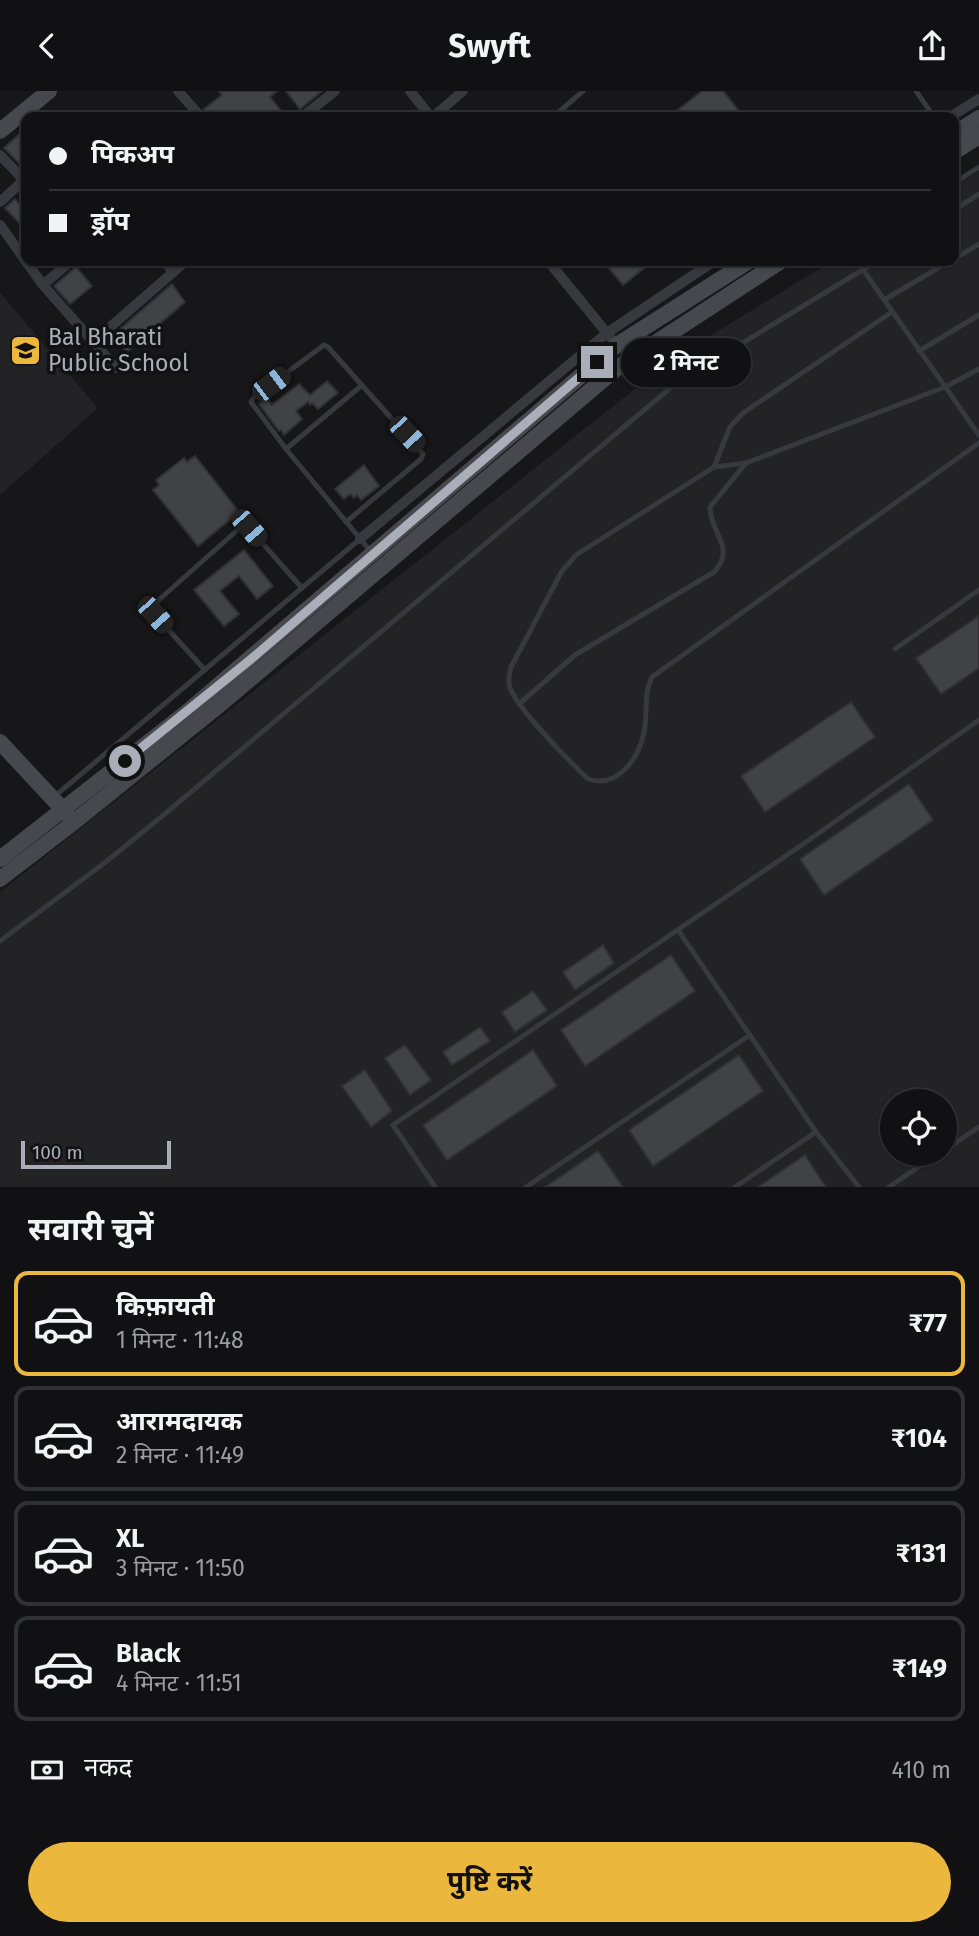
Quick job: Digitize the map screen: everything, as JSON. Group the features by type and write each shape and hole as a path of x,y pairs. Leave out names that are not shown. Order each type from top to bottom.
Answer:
{"main road":[{"path":"23,112 49,91"},
{"path":"0,131 21,114"},
{"path":"959,131 979,118"},
{"path":"959,149 979,136"},
{"path":"0,859 55,806 187,712 374,555 612,339 740,266"},
{"path":"0,879 223,702 617,368 773,266"},
{"path":"0,742 72,824"},
{"path":"0,754 55,806"}],"street":[{"path":"178,91 197,112"},
{"path":"308,112 335,91"},
{"path":"410,91 428,112"},
{"path":"438,112 463,91"},
{"path":"958,112 979,99"},
{"path":"0,155 21,175"},
{"path":"0,202 21,183"},
{"path":"0,225 21,254"},
{"path":"29,266 116,368"},
{"path":"43,285 65,266"},
{"path":"168,266 173,272"},
{"path":"93,342 180,266"},
{"path":"552,266 612,339"},
{"path":"360,539 707,266"}],"lane":[{"path":"559,112 583,91"},
{"path":"916,91 931,112"},
{"path":"959,180 979,167"},
{"path":"959,207 979,194"},
{"path":"959,256 979,244"},
{"path":"860,266 979,435"},
{"path":"0,941 166,813 675,384 869,266"},
{"path":"884,300 942,266"},
{"path":"715,467 730,427 743,413 892,312"},
{"path":"919,351 979,315"},
{"path":"346,522 423,457 422,450 324,345 254,397 251,405 286,449 346,522 360,539 374,555"},
{"path":"979,369 945,387 746,463 715,467 576,555 562,571 511,667 510,687 519,704 588,779 598,783 619,775 629,766 645,731 648,686 652,677 979,443"},
{"path":"286,449 361,386"},
{"path":"519,704 575,655 714,572 722,564 725,553 710,515 710,507 746,463"},
{"path":"205,670 155,615 152,606 242,526 249,528 302,588"},
{"path":"55,806 205,670 360,539"},
{"path":"895,649 979,590"},
{"path":"435,1187 393,1125 979,720"},
{"path":"678,930 816,1132 859,1187"},
{"path":"526,1187 750,1035"},
{"path":"957,1142 979,1127"},
{"path":"735,1187 816,1132"},
{"path":"889,1187 920,1166"}],"shaded area":[{"path":"979,171 979,1187 0,1187 0,892 674,358 824,266 959,266 959,183"},
{"name":"Bal Bharati Public School","path":"0,293 98,408 0,495"}],"building":[{"path":"219,91 277,91 270,97 282,112 206,112 204,109 222,95"},
{"path":"286,91 322,91 300,109"},
{"path":"702,91 723,91 740,112 675,112"},
{"path":"21,133 21,165 4,148"},
{"path":"15,199 21,206 21,225 5,208"},
{"path":"607,266 647,266 623,285"},
{"path":"76,267 92,286 70,304 54,286"},
{"path":"172,284 185,302 127,352 113,335"},
{"path":"327,381 338,393 318,409 308,402 296,411 302,419 284,435 259,404 266,398 272,405 299,384 310,395"},
{"path":"195,456 239,512 198,546 153,490 159,485 156,480 184,458 187,462"},
{"path":"364,465 379,486 361,500 357,495 354,498 350,494 344,499 335,489"},
{"path":"244,550 273,586 257,599 239,576 220,591 239,614 224,626 194,590"},
{"path":"979,616 979,668 941,694 916,658"},
{"path":"851,702 875,737 765,812 741,776"},
{"path":"909,784 933,820 824,895 800,859"},
{"path":"603,945 614,963 575,990 563,972"},
{"path":"671,955 695,991 585,1066 561,1030"},
{"path":"533,991 547,1010 515,1032 502,1012"},
{"path":"480,1027 490,1041 452,1065 443,1052"},
{"path":"405,1045 431,1080 410,1095 385,1058"},
{"path":"533,1050 557,1086 447,1160 423,1125"},
{"path":"739,1055 763,1091 653,1166 629,1130"},
{"path":"365,1070 392,1111 371,1127 342,1086"},
{"path":"598,1151 623,1187 545,1187"},
{"path":"805,1155 826,1187 758,1187"}],"place":[{"name":"Bal Bharati Public School","path":"25,350"}],"route":[{"path":"125,761 250,660 597,362"}]}
